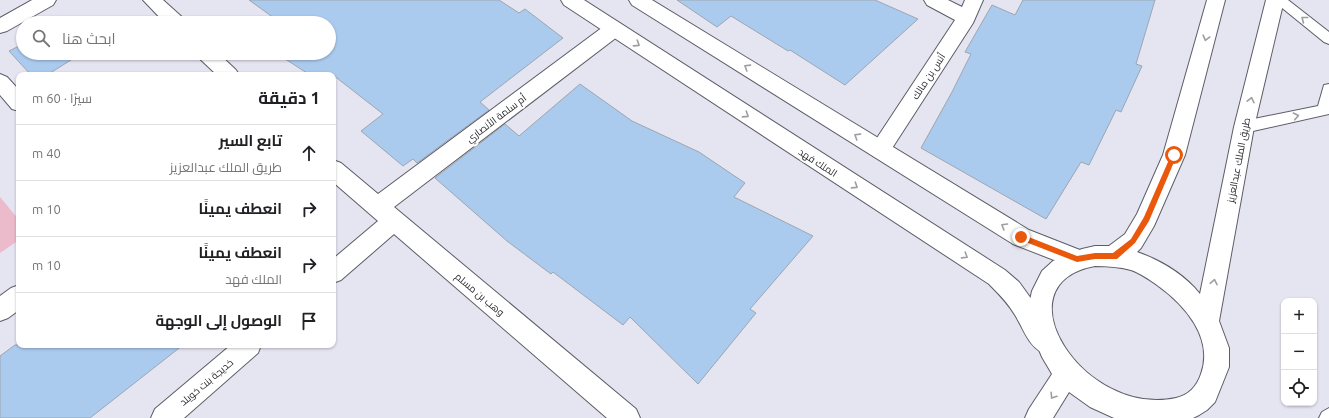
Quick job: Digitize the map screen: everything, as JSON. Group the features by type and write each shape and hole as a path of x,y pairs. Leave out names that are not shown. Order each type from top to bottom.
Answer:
{"street":[{"path":"18,16 47,0"},
{"path":"152,0 169,16"},
{"name":"الملك فهد","path":"570,0 996,277 1011,290 1024,308 1032,325 1047,343"},
{"path":"638,0 1021,237 1077,259"},
{"path":"933,0 966,18"},
{"name":"أنس بن مالك","path":"880,150 966,18 974,0"},
{"path":"1114,256 1133,241 1146,219 1174,155 1216,0"},
{"name":"طريق الملك عبدالعزيز","path":"1207,320 1244,127 1275,0"},
{"path":"0,26 16,17"},
{"name":"أم سلمة الأنصاري","path":"386,214 614,29"},
{"path":"213,60 226,72"},
{"path":"0,82 16,100"},
{"name":"وهب بن مسلم","path":"336,172 627,418"},
{"path":"336,271 386,214"},
{"path":"1095,256 1114,256 1141,263 1167,277 1190,297 1207,320 1216,347 1216,374 1204,396 1183,410 1152,417 1123,409 1093,395 1067,373 1047,343 1041,321 1041,300 1048,282 1060,268 1077,259 1095,256"},
{"path":"0,310 16,298"},
{"name":"خديجة بنت خويلد","path":"164,418 246,348"},
{"path":"1038,418 1067,373"}],"lane":[{"path":"1280,0 1329,39"},
{"path":"1244,127 1324,110 1329,89"}],"shaded area":[{"path":"0,197 16,216 16,242 0,253"}],"building":[{"path":"249,0 499,0 519,13 525,9 563,38 480,102 489,110 417,163 413,159 403,166 361,131 383,114 336,77 336,72 305,72 287,60 336,60 336,16 271,16"},
{"path":"677,0 875,0 918,19 845,85 790,50 788,51 731,16 717,27"},
{"path":"1023,0 1155,0 1136,64 1142,66 1121,112 1116,110 1089,165 1081,162 1046,219 921,148 971,54 965,52 992,5 1015,15"},
{"path":"16,48 16,59 9,51"},
{"path":"17,60 71,60 52,72 28,72"},
{"path":"580,84 632,121 699,152 745,183 734,197 813,236 750,309 756,313 698,384 630,317 623,325 553,272 551,274 507,241 435,178 505,124 519,136"},
{"path":"15,345 16,348 179,348 90,418 0,418 0,356"}],"route":[{"path":"1021,237 1077,259 1095,256 1114,256 1133,241 1146,219 1174,155"}]}
